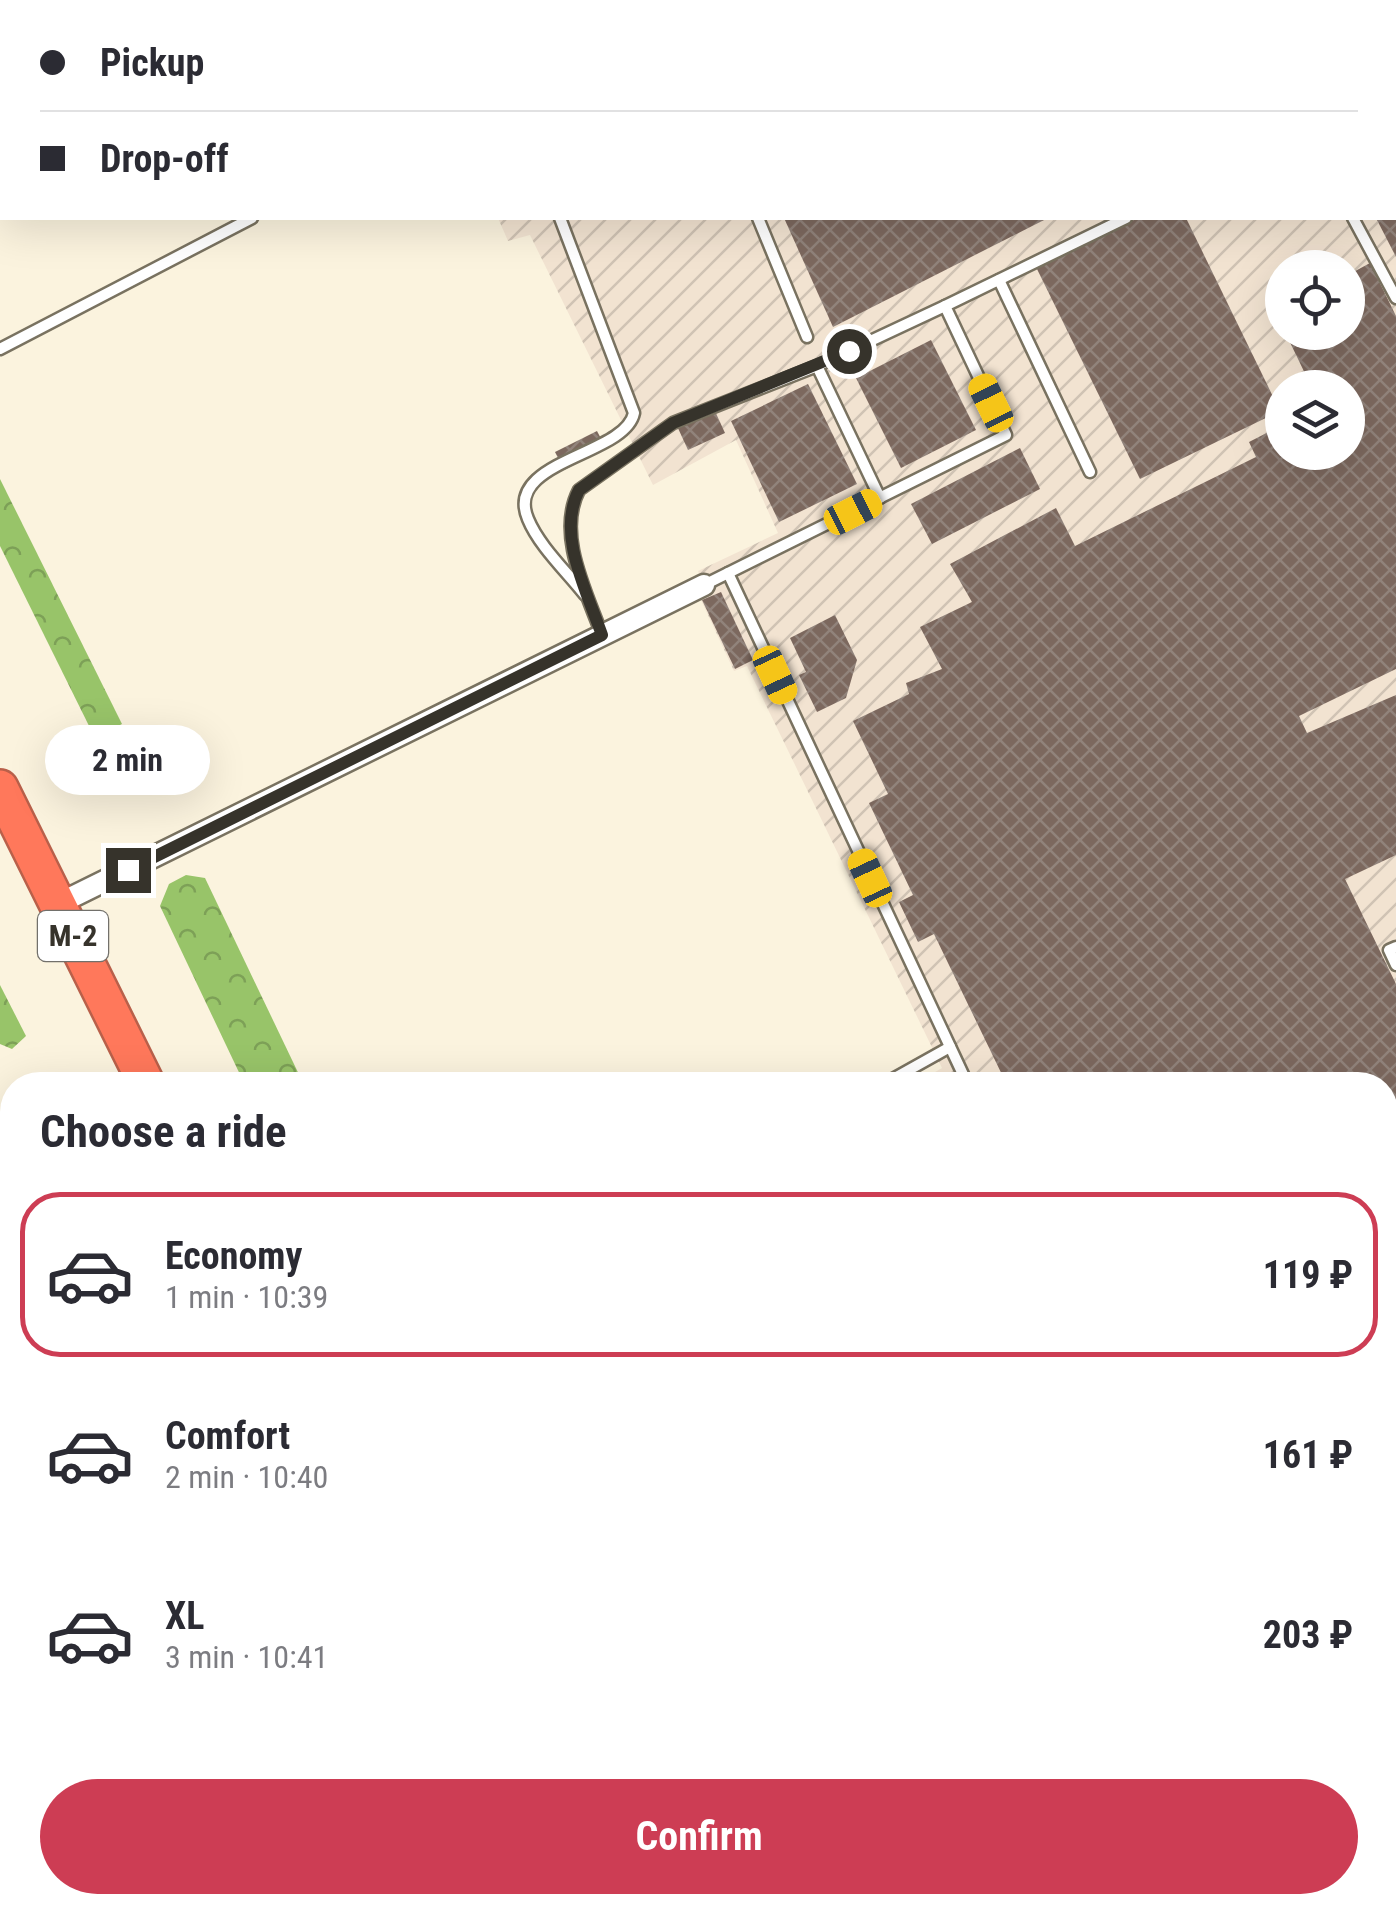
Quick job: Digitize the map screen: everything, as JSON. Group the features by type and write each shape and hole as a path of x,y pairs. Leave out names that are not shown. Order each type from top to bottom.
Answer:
{"highway":[{"name":"М-2","path":"0,788 140,1072"}],"street":[{"path":"58,904 704,585"}],"lane":[{"path":"0,348 248,220"},
{"path":"561,220 634,412 622,434 548,470 530,488 524,504 529,521 590,602"},
{"path":"759,220 807,337"},
{"path":"602,635 568,527 570,507 579,490 673,423 817,366 1122,220"},
{"path":"1354,220 1396,298"},
{"path":"1000,280 1090,472"},
{"path":"704,585 1006,435 945,306"},
{"path":"817,366 880,498"},
{"path":"728,573 962,1072"},
{"path":"1396,947 1389,950 1396,965"},
{"path":"905,1072 950,1047"}],"shaded area":[{"path":"499,220 1396,220 1396,1072 935,1072 942,1068 747,666 734,671 701,600 709,596 698,571 778,533 736,440 653,485 530,235 508,241"}],"green space":[{"path":"0,479 122,724 95,738 0,546"},
{"path":"186,875 205,878 298,1072 239,1072 160,906 169,884"},
{"path":"0,985 26,1036 12,1049 0,1044"}],"building":[{"path":"785,220 1044,220 833,327"},
{"path":"1134,220 1187,220 1265,380 1265,418 1140,479 1036,267"},
{"path":"1377,220 1396,220 1396,257"},
{"path":"1370,263 1396,316 1396,669 1299,716 1307,733 1396,695 1396,855 1345,879 1396,984 1396,1072 1001,1072 934,934 918,942 899,902 913,895 869,803 888,794 853,721 909,694 906,683 942,669 920,627 972,602 950,564 1056,508 1075,546 1256,457 1249,442 1265,434 1265,470 1365,470 1365,370 1303,370 1294,350 1365,350 1365,266"},
{"path":"931,340 976,430 901,468 856,378"},
{"path":"808,384 857,484 779,522 731,421"},
{"path":"714,409 725,433 688,450 677,426"},
{"path":"597,431 606,448 564,470 555,452"},
{"path":"1020,448 1040,489 932,544 911,504"},
{"path":"721,592 753,660 735,669 702,600"},
{"path":"835,615 857,660 846,698 817,712 799,675 806,672 790,638"}],"route":[{"path":"128,870 602,635 568,527 570,507 579,490 673,423 849,351"}]}
